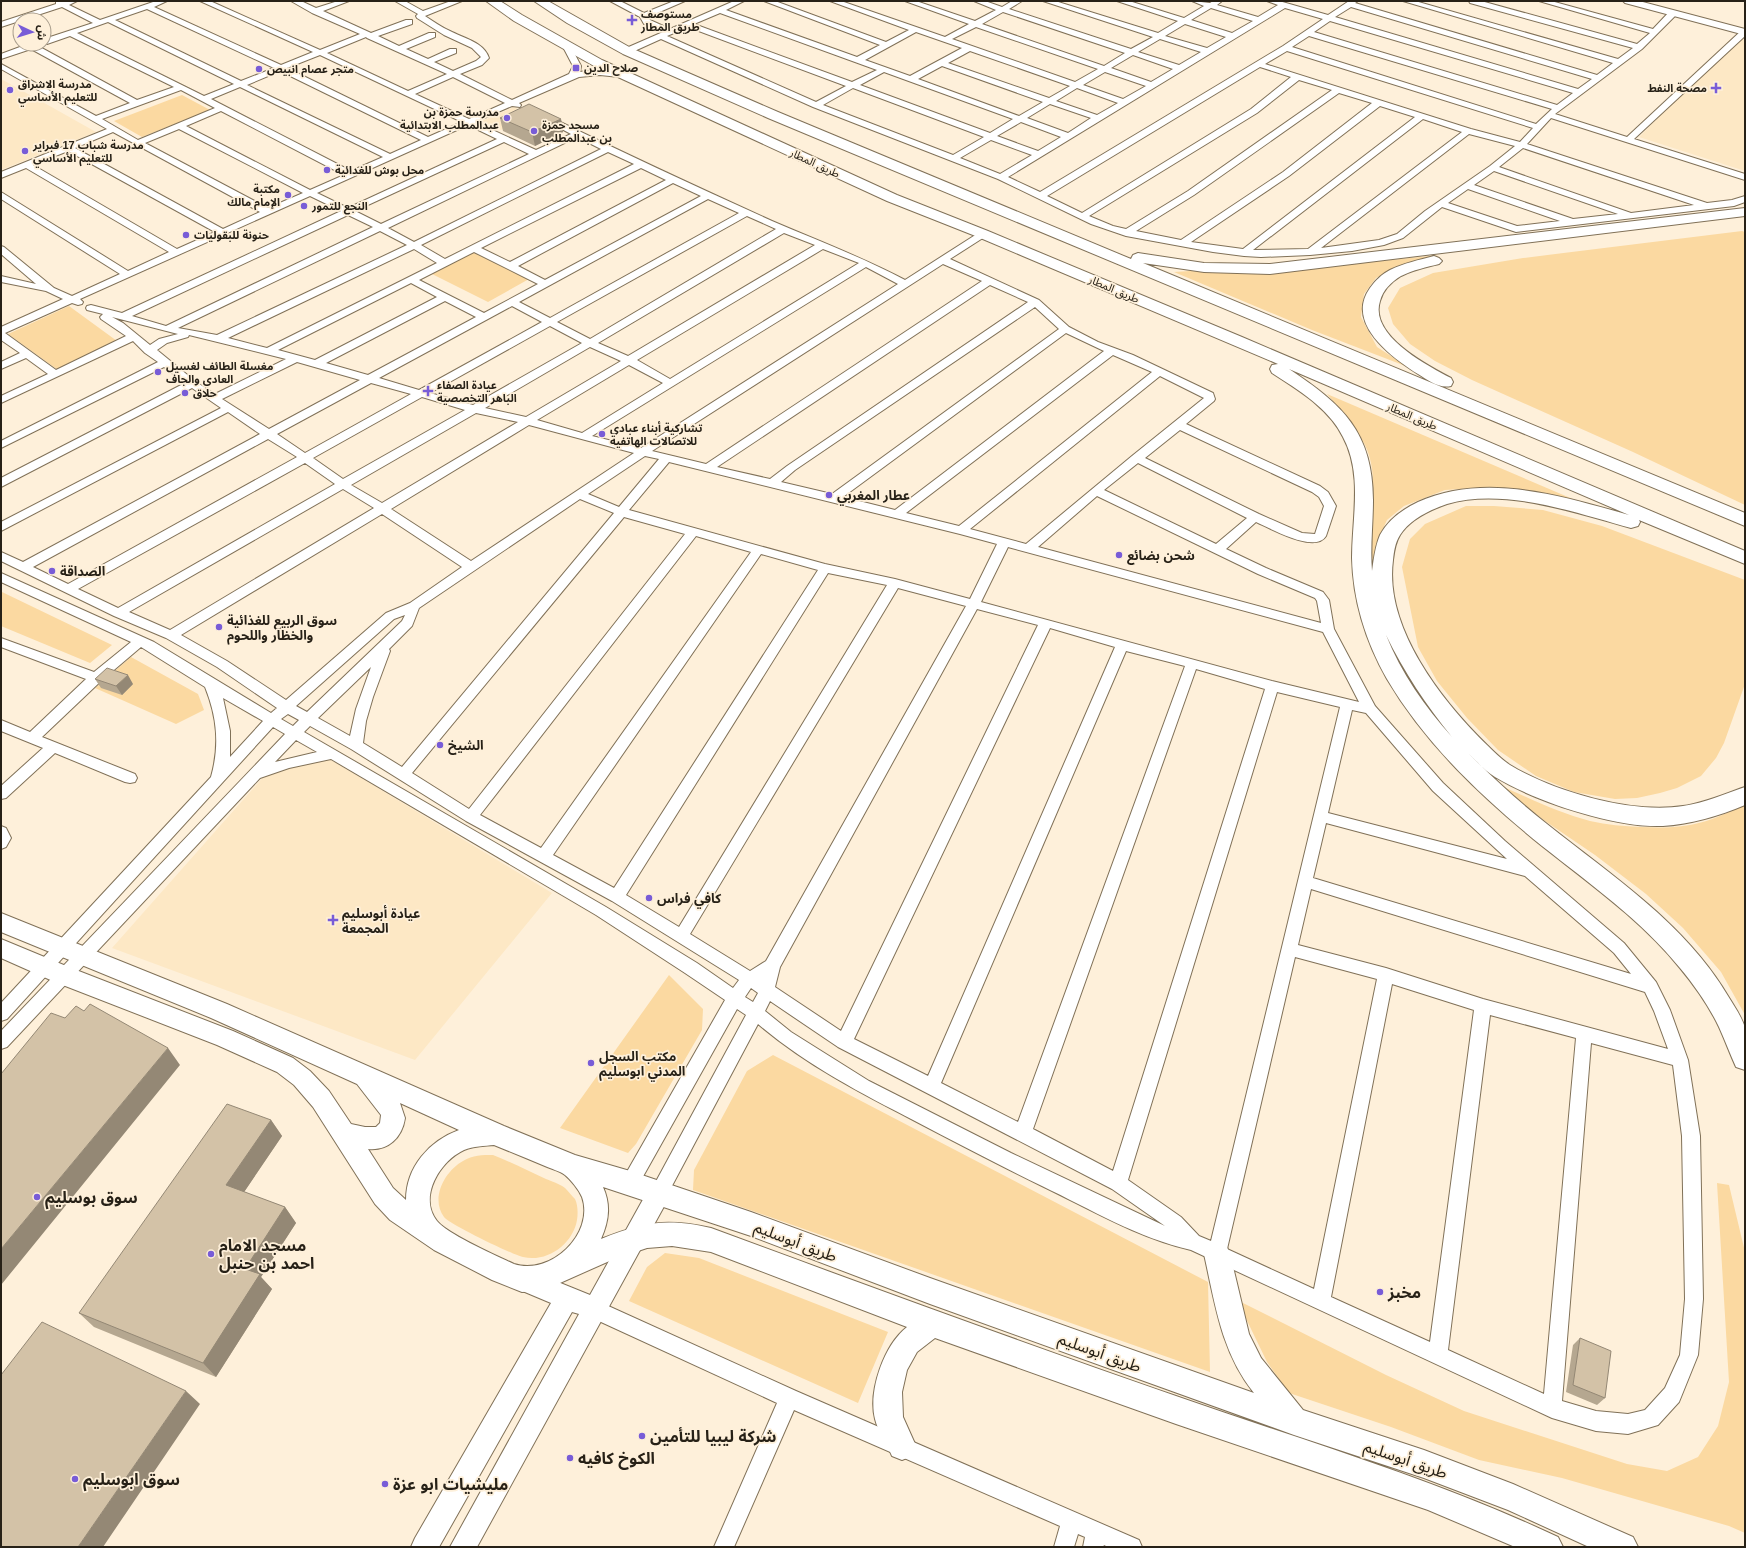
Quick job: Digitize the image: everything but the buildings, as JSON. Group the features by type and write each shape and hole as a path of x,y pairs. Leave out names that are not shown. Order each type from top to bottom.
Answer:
{"highway":[{"name":"طريق المطار","path":"492,1 518,18 598,63 630,76 705,113 892,198 1236,340 1745,558"},
{"path":"540,1 570,20 628,51 773,115 1745,520"},
{"path":"1080,244 1135,258 1192,267 1232,270 1270,269 1745,212"},
{"path":"1528,429 1429,374 1403,357 1383,339 1375,327 1369,310 1371,299 1380,285 1394,274 1414,266 1456,256 1695,227 1745,225"},
{"path":"1236,340 1312,392 1338,416 1354,440 1360,454 1363,468 1364,498 1361,542 1362,572 1369,617 1386,657 1412,703 1450,747 1483,781 1549,838 1638,909 1673,940 1699,971 1713,992 1725,1013 1745,1059"},
{"path":"1712,544 1533,497 1501,494 1468,494 1424,506 1404,518 1390,535 1385,546 1381,569 1384,601 1398,640 1417,675 1439,708 1469,742 1501,770 1560,796 1597,807 1629,814 1661,817 1688,813 1720,807 1745,796"}],"main road":[{"name":"طريق أبوسليم","path":"1,922 219,1011 495,1134 573,1166 630,1183 751,1224 938,1294 1446,1473 1513,1498 1623,1547"},
{"path":"1,948 53,971 225,1038 285,1065 302,1078 321,1099 384,1196 394,1207 403,1215 444,1241 520,1279"},
{"path":"344,1133 367,1139 376,1139 384,1136 391,1128 394,1119 392,1110 364,1075"},
{"path":"428,1230 419,1214 417,1194 425,1171 438,1154 453,1144 472,1136 495,1134"},
{"path":"561,1269 580,1254 593,1231 596,1209 591,1188 573,1166"},
{"name":"طريق أبوسليم","path":"520,1279 544,1276 632,1240 659,1234 689,1235 711,1240 932,1323 1176,1410 1428,1496 1505,1527 1548,1547"},
{"path":"1217,1254 1236,1337 1251,1368 1294,1420"},
{"path":"902,1446 889,1419 888,1392 895,1365 908,1343 932,1323"}],"street":[{"path":"55,1 100,23"},
{"path":"1,25 73,1"},
{"path":"52,39 163,1"},
{"path":"204,1 321,53 503,140 534,153"},
{"path":"294,1 399,48 527,109"},
{"path":"315,11 345,1"},
{"path":"399,1 423,14 458,1"},
{"path":"617,1 644,16 647,22 670,32"},
{"path":"644,16 681,1"},
{"path":"628,51 740,1"},
{"path":"768,1 887,45"},
{"path":"834,1 1124,102"},
{"path":"909,1 1152,85"},
{"path":"978,1 1179,68"},
{"path":"945,40 1018,1"},
{"path":"1047,1 1208,51"},
{"path":"1121,1 1232,36"},
{"path":"1196,1 1214,3 1259,20"},
{"path":"1271,1 1580,92"},
{"path":"1407,1 1620,62"},
{"path":"1473,1 1639,47"},
{"path":"1543,1 1656,32"},
{"path":"1628,1 1745,32"},
{"path":"954,158 1214,3"},
{"path":"1040,196 1286,48 1351,3 1599,78"},
{"path":"1001,177 1284,5"},
{"path":"147,6 280,68 427,140"},
{"path":"720,10 1068,136"},
{"path":"661,36 816,105 1001,177 1094,222 1126,233 1244,253 1310,252 1381,244 1400,236 1428,213 1493,168 1521,146 1549,115 1639,47 1656,32 1673,13"},
{"path":"406,94 454,74 482,61 485,58 475,46 447,33 420,16 423,14"},
{"path":"108,20 389,157"},
{"path":"204,99 280,68 368,35 409,22"},
{"path":"687,24 1038,154"},
{"path":"858,60 916,30"},
{"path":"70,32 181,87 351,175"},
{"path":"1628,140 1745,32"},
{"path":"1307,33 1557,108"},
{"path":"399,48 432,35"},
{"path":"566,45 576,66 576,71 572,76"},
{"path":"911,79 969,48"},
{"path":"1286,48 1538,127"},
{"path":"428,62 453,50"},
{"path":"1,57 15,52"},
{"path":"46,52 136,103"},
{"path":"941,64 1098,118"},
{"path":"1258,64 1468,131 1532,148 1706,206"},
{"path":"1,66 138,143 268,212"},
{"path":"816,105 884,69"},
{"path":"1,332 572,76 584,72 592,72 630,76"},
{"path":"1083,216 1247,115 1298,76"},
{"path":"95,119 181,87"},
{"path":"1126,233 1233,165 1339,89"},
{"path":"1183,243 1286,174 1379,102"},
{"path":"138,143 222,108"},
{"path":"1549,115 1745,177"},
{"path":"541,116 673,180 783,229 866,263 906,284"},
{"path":"1244,253 1422,116"},
{"path":"179,126 310,193 351,211 380,228 415,245 445,263"},
{"path":"1,175 114,129"},
{"path":"1310,252 1468,131"},
{"path":"167,329 534,153 577,134"},
{"path":"122,317 503,140"},
{"path":"69,148 222,232"},
{"path":"218,339 415,245 609,148"},
{"path":"267,352 641,164"},
{"path":"27,165 177,253"},
{"path":"1493,168 1630,215"},
{"path":"511,266 673,180"},
{"path":"1468,186 1573,222"},
{"path":"1,195 128,275"},
{"path":"23,567 367,379 709,196"},
{"path":"1442,204 1516,229 1734,203 1745,198"},
{"path":"68,589 746,213"},
{"path":"118,613 590,343 783,229"},
{"path":"1,1014 53,971 72,951 216,781 272,720 286,706 390,616 414,606 471,566 581,495 644,451 982,234"},
{"path":"171,635 822,245"},
{"path":"474,248 546,284"},
{"path":"1,249 50,290"},
{"path":"943,260 1035,302 1065,329 1111,351 1160,371 1209,395 1210,399 1136,458 1029,548"},
{"path":"583,436 866,263"},
{"path":"1,279 50,290 91,308 167,329 195,333 296,358 474,409 961,530 1328,629"},
{"path":"412,280 484,317"},
{"path":"709,467 988,281"},
{"path":"1,287 12,282"},
{"path":"316,364 444,297"},
{"path":"512,302 590,343 630,361 670,383"},
{"path":"773,483 791,468 1035,302"},
{"path":"91,308 118,325 192,384 342,484 382,508 471,566"},
{"path":"833,499 1065,329"},
{"path":"149,351 164,341 195,333"},
{"path":"1,335 55,374"},
{"path":"1,400 133,337"},
{"path":"897,514 1111,351"},
{"path":"1,366 26,354"},
{"path":"215,398 296,358"},
{"path":"1,445 164,363"},
{"path":"961,530 1160,371"},
{"path":"1,483 192,384"},
{"path":"1,527 228,408"},
{"path":"1136,458 1255,518 1300,537 1315,538 1320,536 1330,506 1324,495 1316,489 1179,425"},
{"path":"403,775 667,457"},
{"path":"1,577 149,645 211,685 295,732 601,911 691,968 756,1013 785,1037 869,1089 1108,1210 1156,1232 1193,1242 1552,1408 1596,1420 1628,1424 1651,1418 1672,1395 1689,1355 1694,1299 1691,1136 1680,1060 1662,1010 1650,987 1619,948 1529,871 1438,787 1396,740 1370,709 1328,629 1324,600 1319,595 1313,591 1262,571 1096,491"},
{"path":"581,495 621,512 758,550 825,568 896,583 1272,686 1370,709"},
{"path":"1217,550 1255,518"},
{"path":"471,817 693,532"},
{"path":"463,1547 659,1193 756,1013 767,990 772,966 974,604 1004,542"},
{"path":"543,857 758,550"},
{"path":"1,556 118,613 171,635 222,664 286,706 356,746 471,817 617,897 682,936 767,990 844,1042 1022,1132 1118,1183 1175,1223 1193,1242"},
{"path":"617,897 825,568"},
{"path":"682,936 896,583"},
{"path":"1,1042 53,971 258,773 295,732 386,646 408,623 414,606"},
{"path":"844,1042 1046,623"},
{"path":"32,738 96,678 140,641"},
{"path":"1,642 96,678"},
{"path":"932,1086 1122,645"},
{"path":"356,746 359,721 370,684 386,646"},
{"path":"1022,1132 1192,663"},
{"path":"211,685 220,704 224,725 223,764 216,781"},
{"path":"1118,1183 1272,686"},
{"path":"1217,1254 1347,704"},
{"path":"1,725 130,778"},
{"path":"1,794 53,747"},
{"path":"258,773 288,763 332,754"},
{"path":"1320,816 1529,871"},
{"path":"1,832 4,834 1,844"},
{"path":"1305,881 1650,987"},
{"path":"1290,949 1386,975 1483,1006 1680,1060"},
{"path":"630,1183 734,998 749,979 772,966"},
{"path":"1321,1302 1386,975"},
{"path":"1438,1355 1483,1006"},
{"path":"1552,1408 1584,1034"},
{"path":"520,1279 594,1308 789,1398 1072,1521 1095,1540 1132,1547"},
{"path":"424,1547 567,1298"},
{"path":"724,1547 789,1398"},
{"path":"1064,1547 1072,1521"}],"shaded area":[{"name":"مصحة النفط","path":"1737,38 1745,40 1745,171 1639,137"},
{"name":"مدرسة شباب 17 فبراير للتعليم الأساسي","path":"1,79 39,100 96,132 1,170"},
{"path":"182,95 210,110 142,137 114,121"},
{"name":"مدرسة حمزة بن عبدالمطلب الابتدائية","path":"514,107 531,115 501,130 482,121"},
{"path":"1742,231 1745,232 1745,505 1633,452 1472,380 1435,361 1410,344 1393,324 1388,308 1400,288 1433,273 1523,258"},
{"path":"470,251 529,279 488,302 430,273"},
{"path":"1439,255 1399,266 1376,278 1364,294 1361,317 1377,347 1408,367 1312,330 1174,272 1190,271 1244,273 1283,271"},
{"path":"69,306 117,341 58,370 8,334"},
{"path":"1327,394 1582,503 1501,489 1477,488 1445,490 1404,506 1387,520 1376,544 1375,582 1391,643 1378,616 1369,571 1368,556 1373,475 1369,455 1357,432"},
{"path":"1466,506 1494,506 1543,510 1602,526 1745,580 1745,684 1724,743 1716,758 1701,776 1677,788 1637,798 1615,799 1574,792 1536,776 1498,750 1467,718 1437,681 1418,647 1402,567 1410,539 1425,524"},
{"path":"2,592 112,645 90,663 1,626"},
{"path":"131,657 198,694 204,710 176,724 95,688"},
{"name":"عيادة أبوسليم المجمعة","path":"328,758 552,893 415,1060 112,948 265,775 292,761"},
{"path":"1497,784 1566,814 1596,822 1622,826 1670,827 1695,824 1719,816 1745,803 1745,1015 1721,972 1683,928 1646,894 1595,855 1545,821"},
{"path":"669,975 703,1009 702,1030 636,1144 628,1153 560,1128"},
{"path":"773,1055 1208,1282 1210,1372 693,1190 694,1170 747,1071"},
{"path":"493,1155 561,1185 575,1199 578,1212 575,1229 558,1250 541,1257 523,1257 482,1239 448,1221 444,1217 440,1210 439,1194 445,1178 450,1171 456,1165 474,1156"},
{"path":"1717,1183 1729,1185 1745,1252 1745,1533 1729,1526 1562,1478 1479,1460 1391,1427 1289,1393 1267,1362 1237,1300 1386,1375 1464,1411 1627,1464 1667,1471 1698,1457 1718,1426 1729,1382"},
{"path":"665,1253 699,1258 888,1332 858,1403 629,1301 647,1267"}],"place":[{"name":"مستوصف طريق المطار","path":"632,20"},
{"name":"صلاح الدين","path":"576,68"},
{"name":"متجر عصام انبيص","path":"259,69"},
{"name":"مصحة النفط","path":"1716,88"},
{"name":"مدرسة الاشراق للتعليم الأساسي","path":"10,90"},
{"name":"مدرسة حمزة بن عبدالمطلب الابتدائية","path":"507,118"},
{"name":"مسجد حمزة بن عبدالمطلب","path":"534,131"},
{"name":"مدرسة شباب 17 فبراير للتعليم الأساسي","path":"25,151"},
{"name":"محل بوش للغدائية","path":"327,170"},
{"name":"مكتبة الإمام مالك","path":"288,195"},
{"name":"النجع للتمور","path":"304,206"},
{"name":"حنونة للبقوليات","path":"186,235"},
{"name":"مغسلة الطائف لغسيل العادي والجاف","path":"158,372"},
{"name":"عيادة الصفاء الباهر التخصصية","path":"428,391"},
{"name":"حلاق","path":"185,393"},
{"name":"تشاركية أبناء عبادي للاتصالات الهاتفية","path":"602,434"},
{"name":"عطار المغربي","path":"829,495"},
{"name":"شحن بضائع","path":"1119,555"},
{"name":"الصداقة","path":"52,571"},
{"name":"سوق الربيع للغذائية والخظار واللحوم","path":"219,627"},
{"name":"الشيخ","path":"440,745"},
{"name":"كافي فراس","path":"649,898"},
{"name":"عيادة أبوسليم المجمعة","path":"333,920"},
{"name":"مكتب السجل المدني ابوسليم","path":"591,1063"},
{"name":"سوق بوسليم","path":"37,1197"},
{"name":"مسجد الامام احمد بن حنبل","path":"211,1254"},
{"name":"مخبز","path":"1380,1292"},
{"name":"شركة ليبيا للتأمين","path":"642,1436"},
{"name":"الكوخ كافيه","path":"570,1458"},
{"name":"سوق ابوسليم","path":"75,1479"},
{"name":"مليشيات ابو عزة","path":"385,1484"}]}
